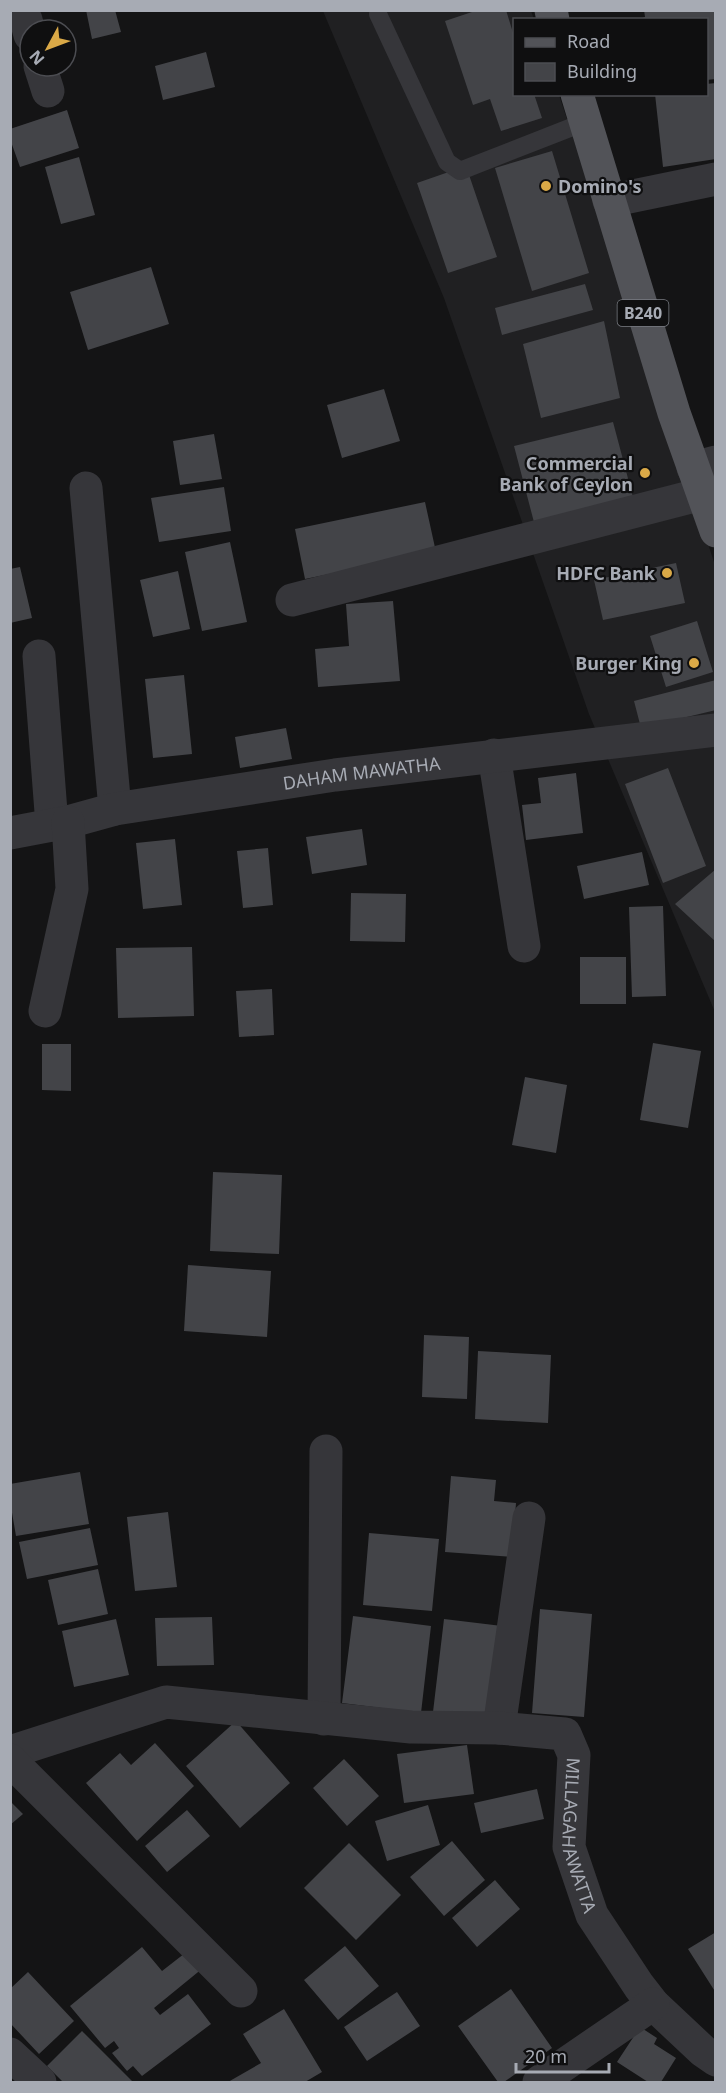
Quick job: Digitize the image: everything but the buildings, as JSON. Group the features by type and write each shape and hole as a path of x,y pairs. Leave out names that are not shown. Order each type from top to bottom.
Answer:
{"main road":[{"name":"B240","path":"581,108 674,413 704,475 716,531"}],"street":[{"path":"609,201 716,178"},
{"path":"292,600 704,475"},
{"path":"86,488 115,808"},
{"path":"39,656 60,823 72,889 45,1011"},
{"name":"DAHAM MAWATHA","path":"10,833 60,823 115,808 335,775 716,730"},
{"path":"494,755 524,946"},
{"path":"324,1719 326,1451"},
{"path":"499,1728 529,1518"},
{"name":"MILLAGAHAWATTA","path":"10,1752 166,1702 411,1727 499,1728 565,1734 574,1755 569,1846 592,1915 653,2004 709,2055"},
{"path":"10,1760 241,1991"},
{"path":"539,2082 653,2004"},
{"path":"10,2054 40,2082"}],"lane":[{"path":"378,14 447,162 460,171 581,108"}],"shaded area":[{"path":"323,11 531,11 534,18 513,18 513,96 559,96 715,565 715,1012 589,714 444,298"}],"place":[{"name":"Domino's","path":"546,186"},
{"name":"Commercial Bank of Ceylon","path":"645,473"},
{"name":"HDFC Bank","path":"667,573"},
{"name":"Burger King","path":"694,663"}]}
